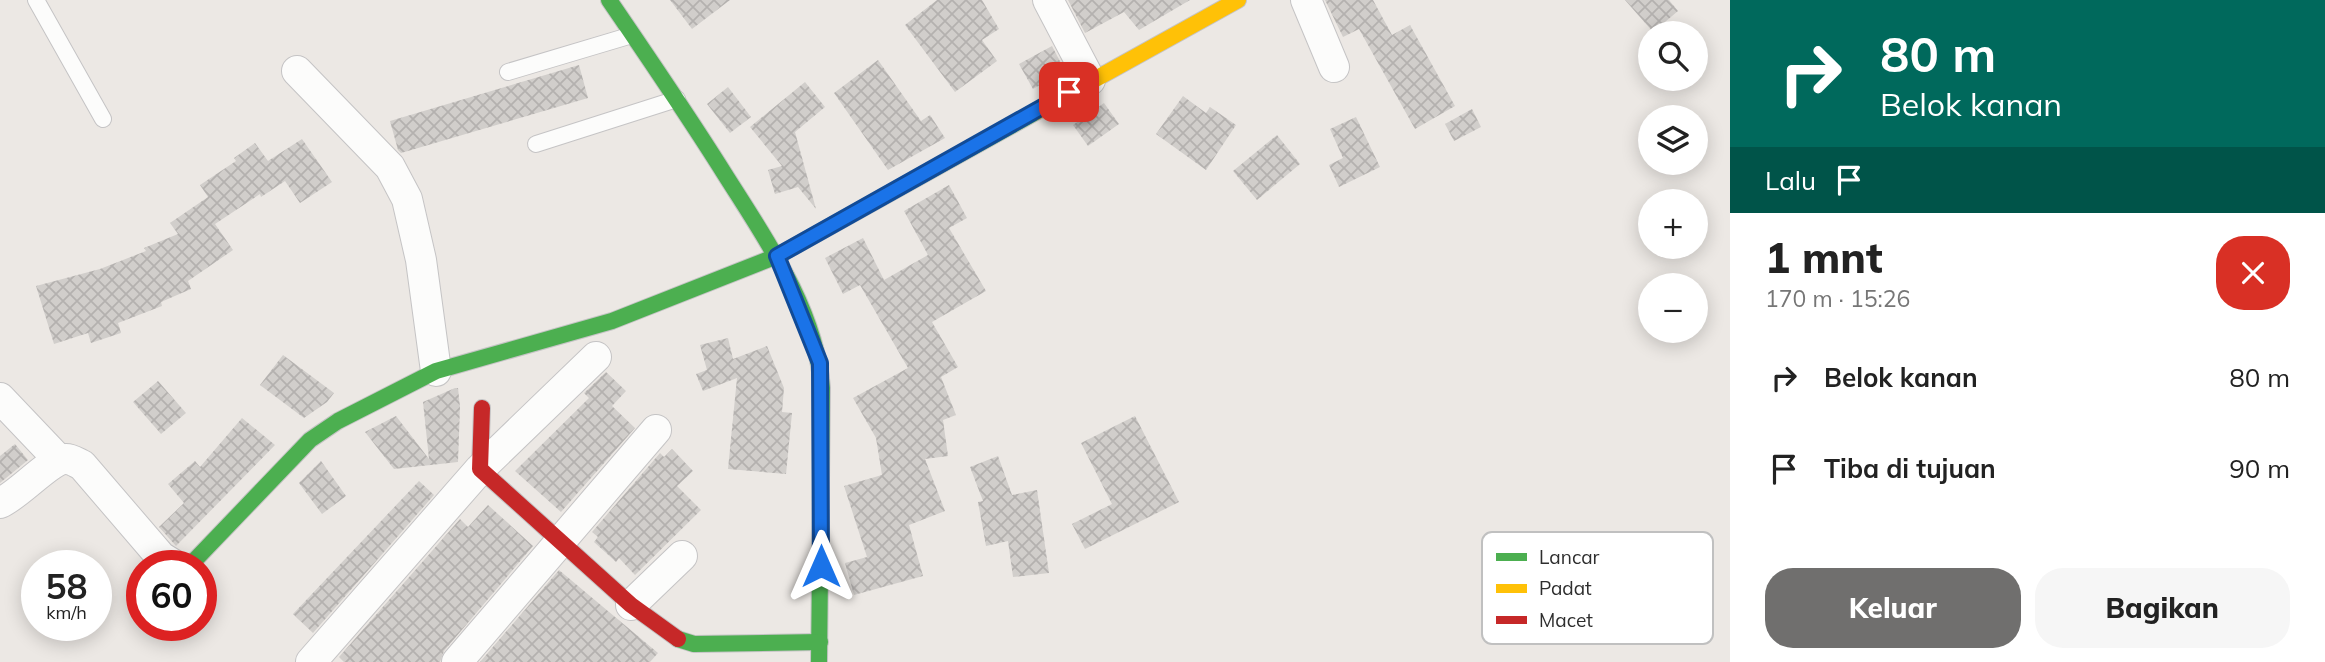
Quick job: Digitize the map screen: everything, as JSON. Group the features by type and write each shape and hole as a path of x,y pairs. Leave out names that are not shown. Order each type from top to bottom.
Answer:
{"street":[{"path":"609,0 677,99 777,256 820,363 819,662"},
{"path":"1048,0 1090,80"},
{"path":"205,550 323,430 436,371 612,321 777,256 1238,0"},
{"path":"1306,0 1334,67"},
{"path":"297,71 390,167 407,199 421,260 436,371"},
{"path":"311,662 480,469 596,357"},
{"path":"0,398 59,460"},
{"path":"480,469 483,452 482,408"},
{"path":"457,662 563,542 656,430"},
{"path":"0,503 17,494 59,460 69,458 82,466 156,550"},
{"path":"480,469 631,605 674,638 694,644 820,642"},
{"path":"631,605 682,556"}],"lane":[{"path":"36,0 103,118"},
{"path":"508,72 632,35"},
{"path":"536,144 677,99"}],"building":[{"path":"670,0 730,0 692,29"},
{"path":"937,0 982,0 999,29 982,40 997,61 955,92 905,25"},
{"path":"1068,0 1190,0 1139,30 1124,12 1085,33"},
{"path":"1325,0 1373,0 1392,35 1410,25 1455,106 1415,129 1359,29 1343,37"},
{"path":"1625,0 1669,0 1678,11 1666,21 1643,21"},
{"path":"1052,46 1063,67 1052,74 1054,77 1033,89 1019,64"},
{"path":"878,60 921,121 930,115 945,138 888,170 834,93"},
{"path":"579,65 588,98 401,153 398,150 390,121"},
{"path":"805,82 825,107 795,132 816,209 798,187 775,194 768,170 782,166 750,127"},
{"path":"728,87 751,117 730,133 707,104"},
{"path":"1183,96 1206,113 1210,107 1236,125 1206,170 1156,134"},
{"path":"1104,103 1119,124 1088,146 1073,125"},
{"path":"1472,109 1481,127 1454,141 1445,124"},
{"path":"1356,117 1380,167 1339,187 1329,165 1343,158 1330,129"},
{"path":"1277,135 1300,164 1257,200 1233,171"},
{"path":"302,139 332,182 300,203 285,181 261,197 260,194 215,224 233,250 188,281 191,289 161,302 162,306 118,323 121,333 91,343 88,333 54,344 36,286 100,269 146,251 144,248 178,234 170,223 208,197 200,185 236,161 234,158 255,143 268,161"},
{"path":"949,185 967,218 949,228 986,291 932,322 958,367 941,377 956,415 943,420 948,456 925,459 945,511 909,525 923,576 854,595 845,563 867,557 844,486 882,475 876,438 853,398 908,368 860,285 843,294 825,258 863,238 884,280 928,255 904,211"},
{"path":"728,338 733,359 767,346 784,388 782,412 792,413 786,474 728,469 737,378 703,391 696,374 707,370 700,345"},
{"path":"283,355 334,393 327,402 304,418 260,385"},
{"path":"606,372 626,391 612,406 635,428 561,512 515,471 589,398 584,393"},
{"path":"158,381 186,413 161,434 133,402"},
{"path":"458,388 460,407 458,462 394,469 365,432 396,416 429,459 423,402"},
{"path":"1135,416 1179,502 1085,549 1072,524 1112,504 1081,443"},
{"path":"242,418 275,445 176,546 159,527 184,503 168,484 195,461 200,467"},
{"path":"15,444 28,460 0,483 0,456"},
{"path":"672,449 693,471 677,486 701,510 635,575 619,558 616,562 594,542 598,537 592,532 660,453 664,457"},
{"path":"998,456 1012,495 1037,490 1049,573 1013,577 1008,541 986,546 978,502 983,501 970,467"},
{"path":"321,461 346,496 322,514 299,483"},
{"path":"419,481 434,495 313,633 293,614"},
{"path":"488,505 533,546 444,651 440,662 344,662 339,657 460,519 468,527"},
{"path":"559,570 658,653 650,662 480,662"}],"traffic: fast":[{"path":"609,0 756,223 786,275 810,330 822,388 819,662"},
{"path":"205,550 310,440 338,421 436,371 612,321 777,256 1036,112"},
{"path":"678,639 694,644 820,642"}],"traffic: slow":[{"path":"1036,112 1238,0"}],"traffic: jam":[{"path":"482,408 480,469 631,605 678,639"}],"route":[{"path":"821,566 820,363 777,256 1069,92"}]}
